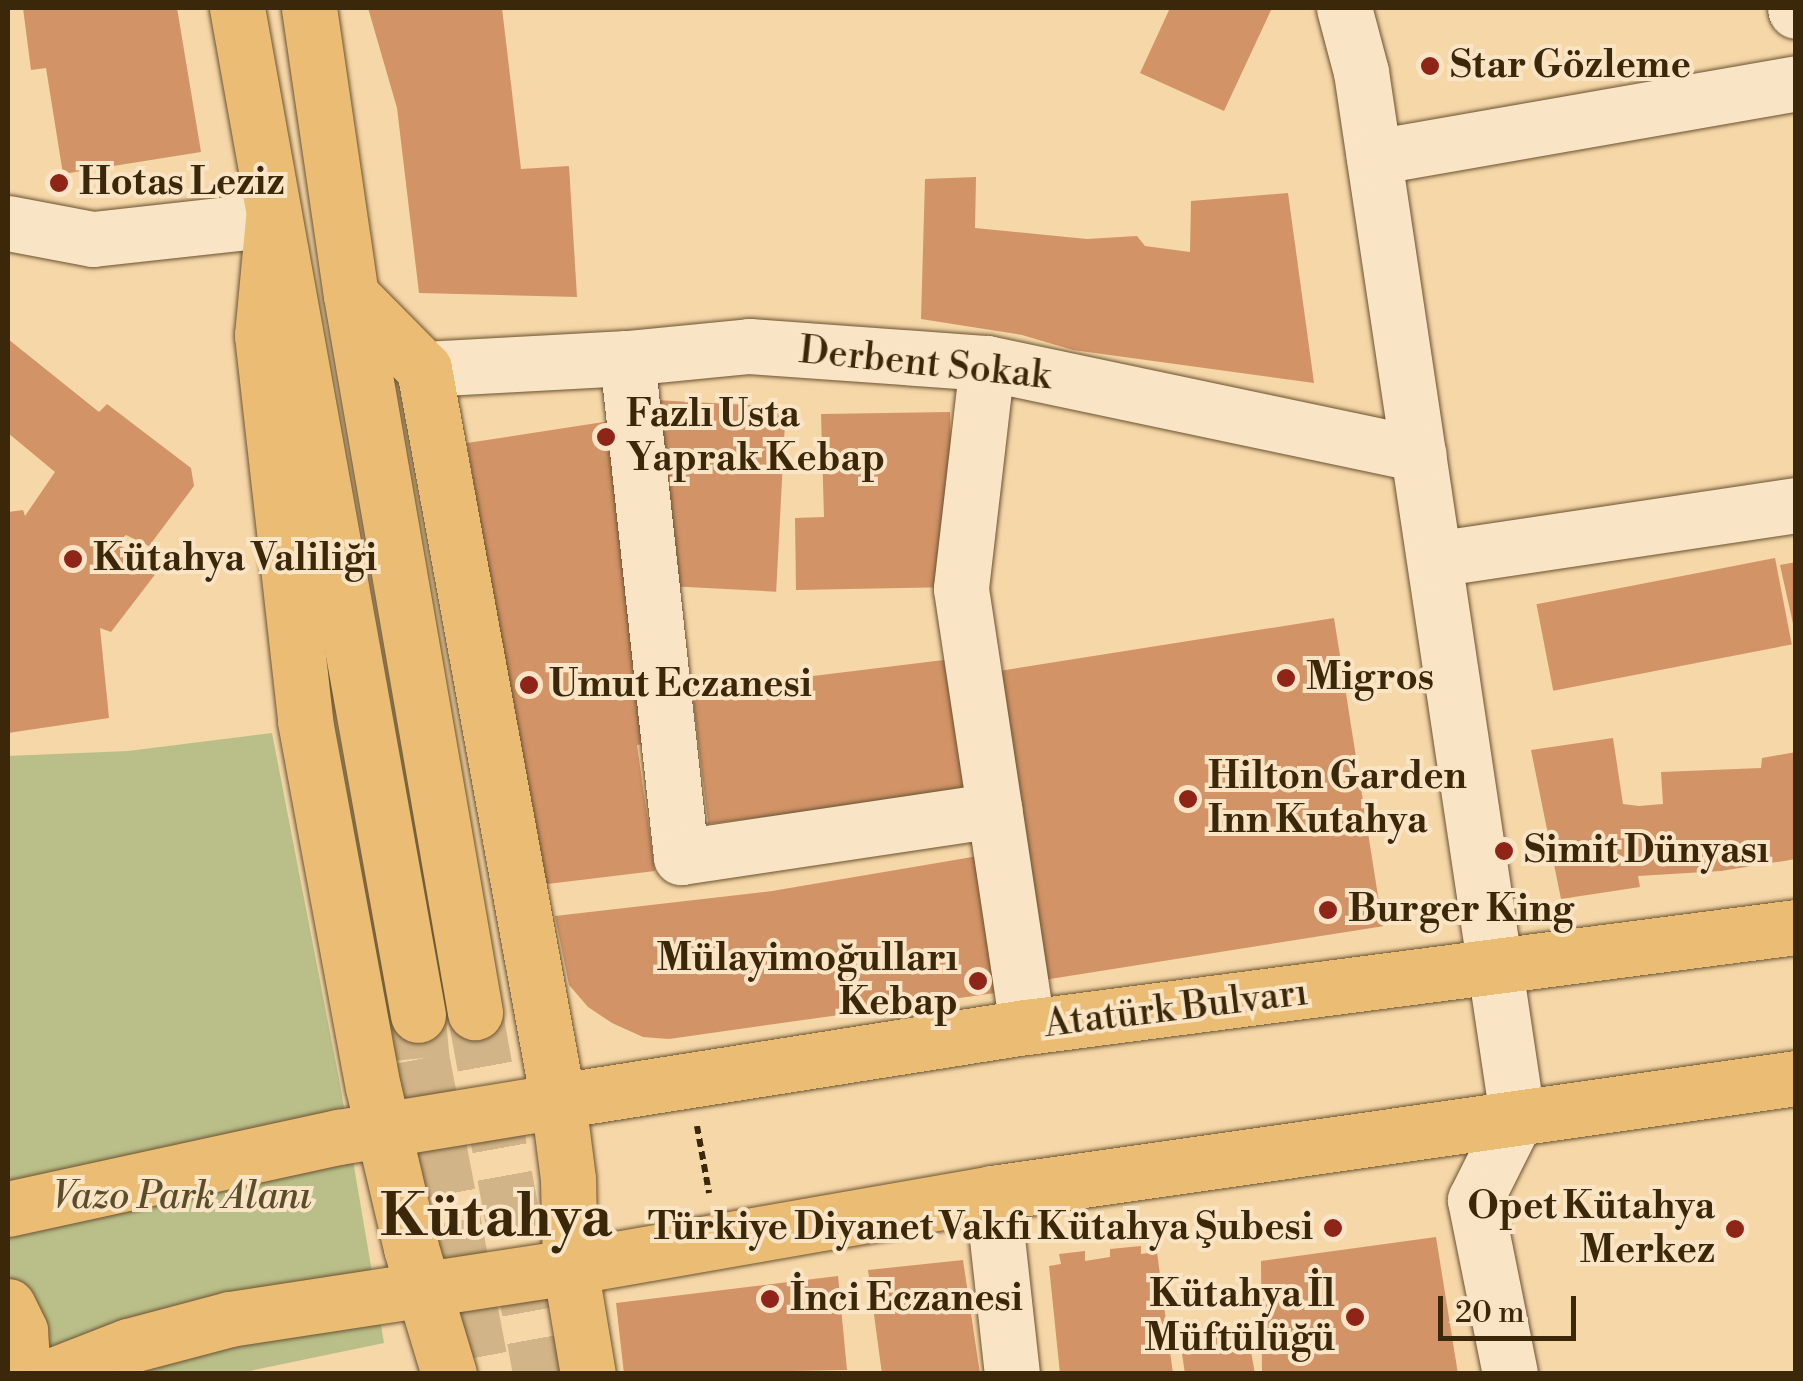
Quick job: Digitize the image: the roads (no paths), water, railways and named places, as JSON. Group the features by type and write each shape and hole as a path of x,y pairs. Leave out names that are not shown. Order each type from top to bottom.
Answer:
{"main road":[{"path":"238,8 418,1015"},
{"path":"309,8 351,296 475,1012"},
{"path":"273,219 262,335 305,721 383,1130 411,1248 427,1290 449,1374"},
{"path":"351,296 424,369 558,1101 568,1179 570,1268 588,1374"},
{"name":"Atatürk Bulvarı","path":"8,1210 383,1130 690,1080 1027,1027 1796,927"},
{"path":"56,1374 128,1346 230,1319 570,1268 992,1193 1796,1078"},
{"path":"8,1306 20,1331 23,1374"}],"street":[{"path":"1344,8 1361,72 1498,968 1517,1116 1475,1200 1510,1374"},
{"path":"1374,157 1796,83"},
{"path":"9,212 93,239 273,219"},
{"name":"Derbent Sokak","path":"424,369 627,358 749,346 987,363 1420,454"},
{"path":"627,358 681,856 994,810"},
{"path":"987,363 961,589 1027,1027"},
{"path":"1435,559 1796,505"},
{"path":"992,1193 1012,1374"}],"tunnel":[{"path":"475,1012 541,1374"},
{"path":"418,1015 422,1058 483,1374"}],"place":[{"name":"Star Gözleme","path":"1430,66"},
{"name":"Hotas Leziz","path":"59,183"},
{"name":"Fazlı Usta Yaprak Kebap","path":"606,437"},
{"name":"Kütahya Valiliği","path":"73,559"},
{"name":"Migros","path":"1286,678"},
{"name":"Umut Eczanesi","path":"529,685"},
{"name":"Hilton Garden Inn Kutahya","path":"1188,799"},
{"name":"Simit Dünyası","path":"1504,851"},
{"name":"Burger King","path":"1328,910"},
{"name":"Mülayimoğulları Kebap","path":"978,981"},
{"name":"Türkiye Diyanet Vakfı Kütahya Şubesi","path":"1333,1228"},
{"name":"Opet Kütahya Merkez","path":"1735,1229"},
{"name":"İnci Eczanesi","path":"770,1299"},
{"name":"Kütahya İl Müftülüğü","path":"1355,1317"}],"district":[{"name":"Kütahya","path":"496,1218"}],"park label":[{"name":"Vazo Park Alanı","path":"182,1197"}]}
